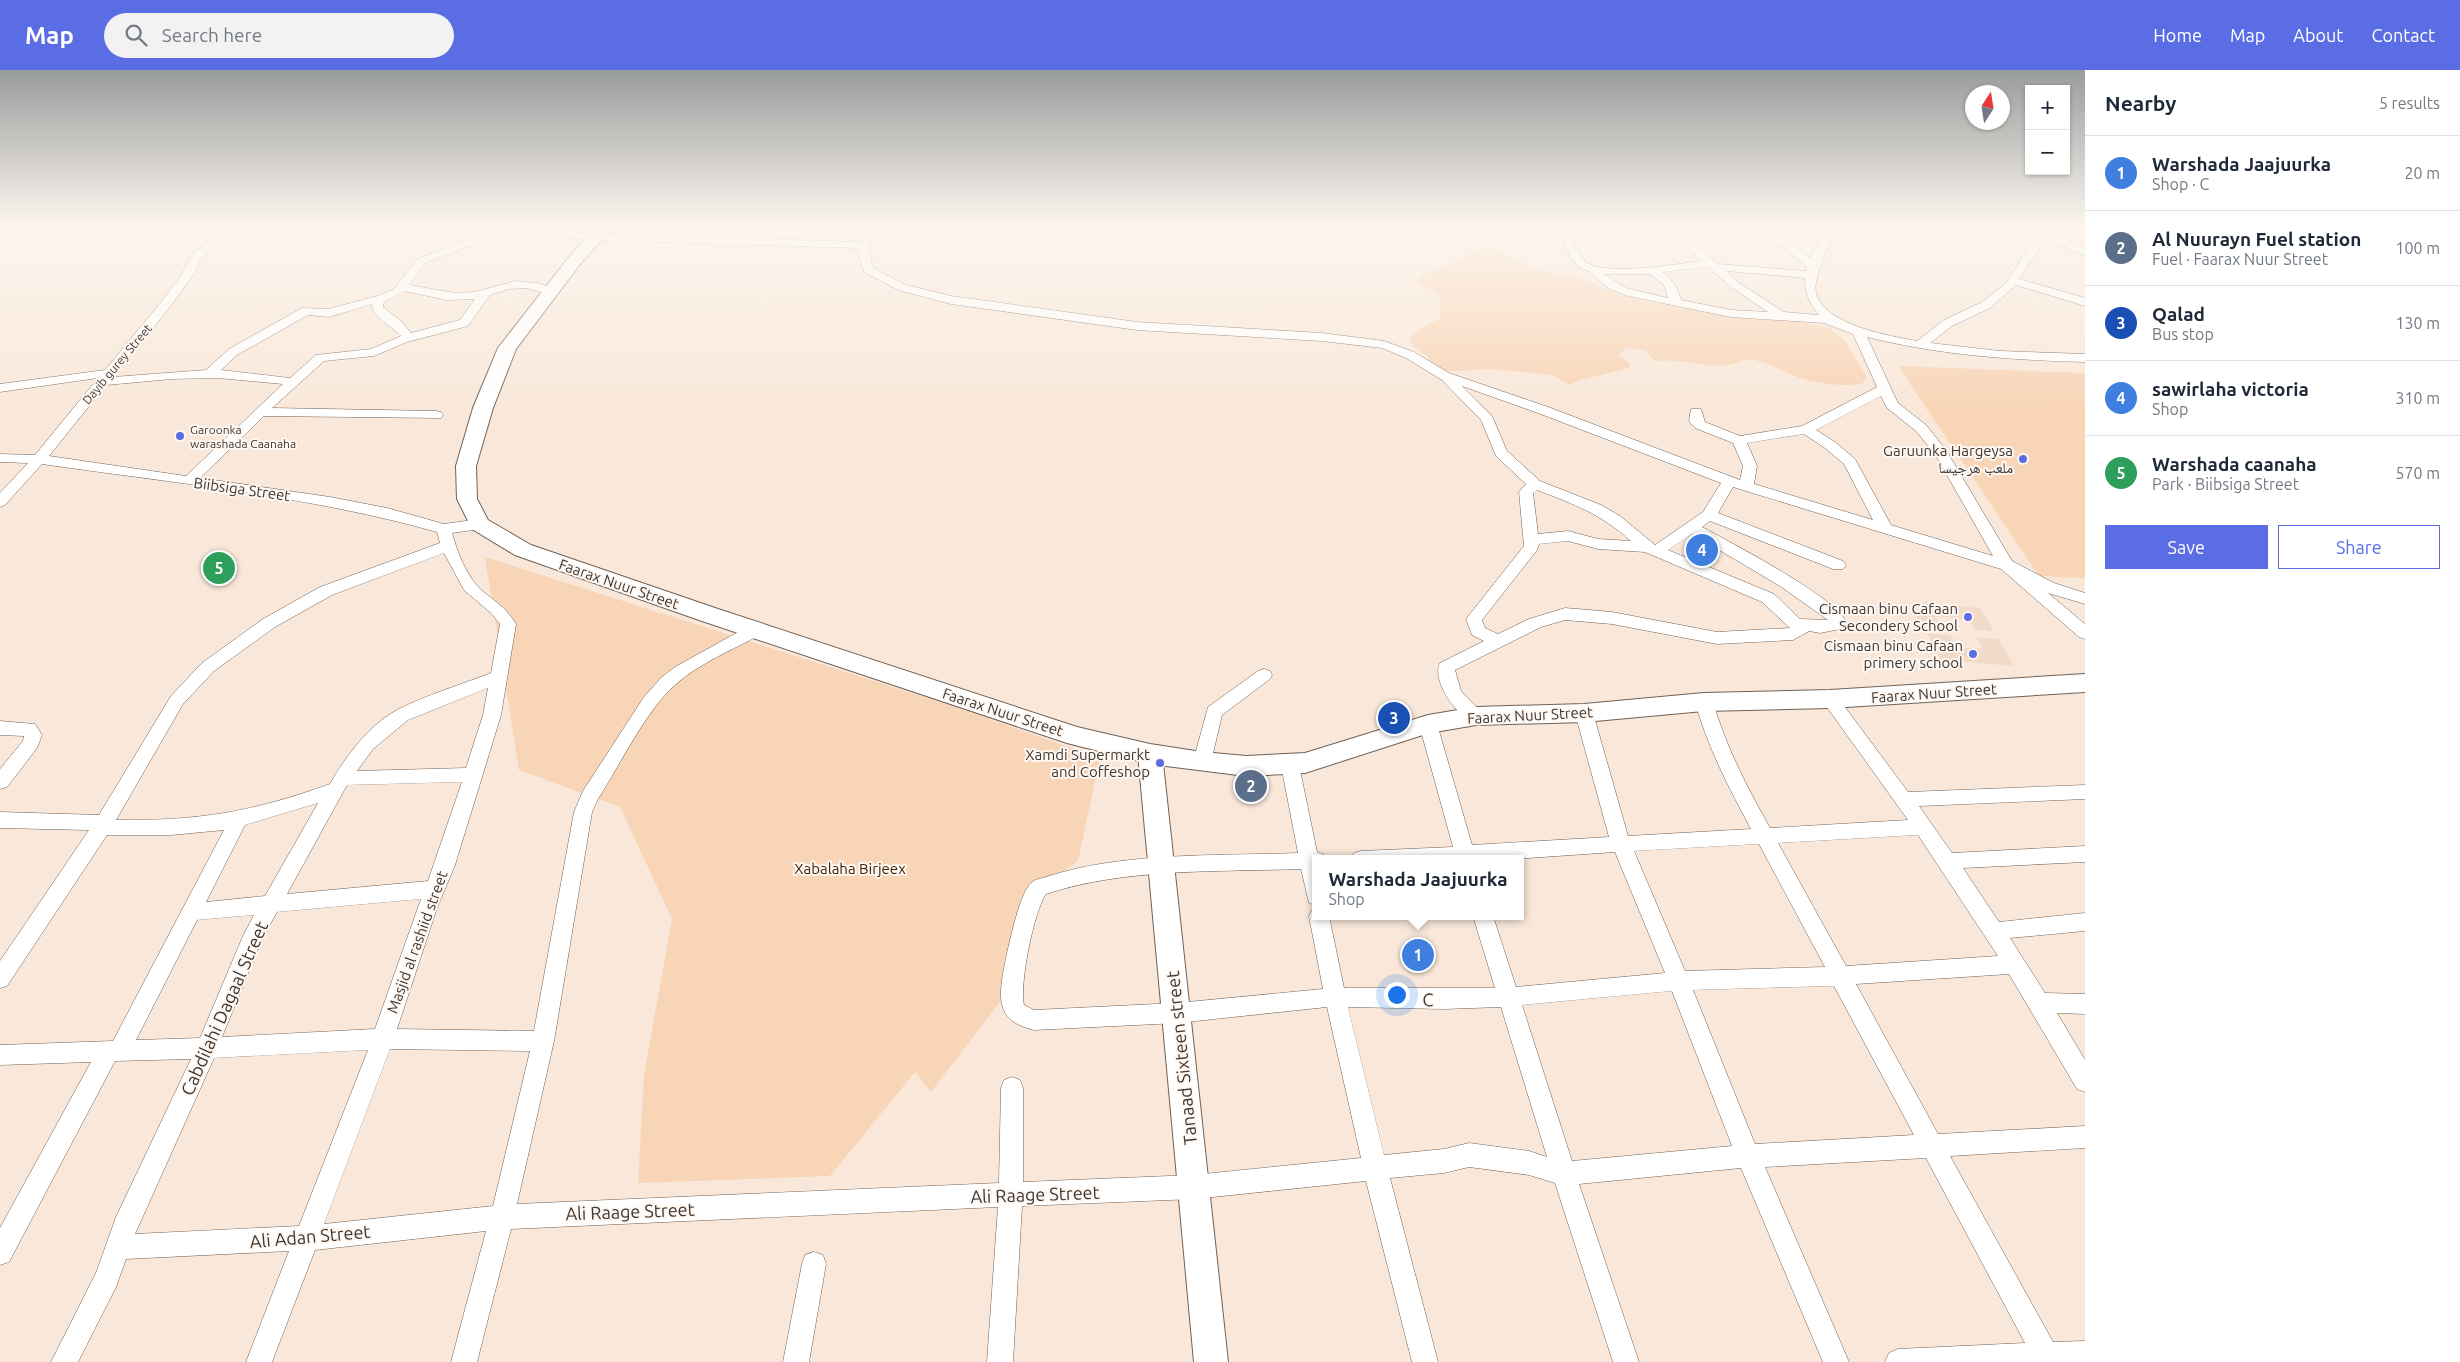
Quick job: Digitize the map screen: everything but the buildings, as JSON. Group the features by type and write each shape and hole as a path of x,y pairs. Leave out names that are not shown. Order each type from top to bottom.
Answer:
{"main road":[{"path":"480,524 467,498 466,466 484,408 507,348 556,285"},
{"name":"Faarax Nuur Street","path":"480,524 523,550 755,630 1076,736 1150,754 1202,762 1246,766 1306,763 1428,724 1476,716 1584,713 1704,702 1830,699 2084,685"}],"street":[{"name":"Dayib gurey Street","path":"0,502 39,459 162,310 180,285"},
{"path":"209,374 233,352 306,311 330,314 363,302 378,300 402,287 455,297 485,294 515,285"},
{"path":"537,285 551,291"},
{"path":"896,285 951,300 1137,326 1322,337 1384,345 1410,355 1444,376 1543,410 1728,480 2006,565 2048,588 2085,598"},
{"path":"1612,285 1624,292 1739,314 1780,314 1836,322"},
{"path":"1669,285 1676,303"},
{"path":"1737,285 1760,303 1780,314"},
{"path":"1811,285 1810,292 1814,305 1823,314 1858,332 1982,354 2085,358"},
{"path":"1921,344 1948,323 1986,305 2008,285"},
{"path":"2028,285 2085,302"},
{"path":"189,481 290,384 320,358 374,352 409,338 464,323 485,294"},
{"path":"378,300 376,307 380,312 396,324 409,338"},
{"path":"1858,332 1892,405 1921,428 1942,453 2006,565 2085,633"},
{"path":"0,388 106,378 209,374 280,379 288,381 290,384"},
{"path":"1444,376 1487,419 1501,453 1535,484 1596,508 1615,519 1652,549 1768,598 1795,624 1805,626 1831,626 1839,624 1838,620 1791,585 1693,528"},
{"path":"1696,412 1696,421 1700,425 1739,440 1806,430 1884,389"},
{"path":"262,412 436,415"},
{"path":"1806,430 1830,445 1850,462 1885,528"},
{"path":"1739,440 1750,466 1746,486"},
{"name":"Biibsiga Street","path":"0,458 39,459 366,508 445,538"},
{"path":"1532,540 1568,536 1598,544 1652,549 1693,528 1709,515 1728,480"},
{"path":"1498,641 1478,631 1474,619 1532,547 1528,526 1526,492 1535,484"},
{"path":"1709,515 1779,544 1838,565"},
{"path":"0,979 103,825 177,700 208,668 268,623 326,591 480,524"},
{"name":"Masjid al rashiid street","path":"259,1362 383,1039 451,845 492,715 508,624 497,607 474,591 445,538"},
{"path":"1476,716 1456,700 1450,688 1446,667 1535,623 1565,614 1612,618 1717,638 1793,634 1805,626"},
{"path":"464,1362 502,1217 543,1041 580,822 590,796 650,700 668,681 681,671 755,630"},
{"path":"1202,762 1214,712 1264,675"},
{"name":"Cabdilahi Dagaal Street","path":"64,1362 85,1324 125,1226 207,1048 252,936 338,783 368,744 402,715 498,677"},
{"path":"1830,699 1905,799 1995,931 2041,1003 2085,1081"},
{"path":"1704,702 1714,736 1731,774 2048,1359"},
{"path":"1584,713 1621,844 1679,981 1748,1156 1836,1362"},
{"path":"1428,724 1465,855"},
{"path":"0,728 29,730 33,735 31,743 0,782"},
{"name":"Tanaad Sixteen street","path":"1150,754 1211,1362"},
{"path":"1161,866 1312,860 1290,765"},
{"path":"0,820 160,828 239,820 302,802 338,783 472,775"},
{"path":"1905,799 2085,792"},
{"path":"0,1253 191,912 239,820"},
{"path":"1490,855 1621,844 1767,838 1924,827"},
{"path":"1948,861 2085,854"},
{"name":"C","path":"1161,866 1074,876 1039,888 1034,895 1016,961 1012,996 1014,1009 1020,1016 1034,1020 1177,1013 1335,996 1444,999 1508,997 1679,981 1842,976 2015,964"},
{"path":"191,912 435,889"},
{"path":"1320,920 1374,1167 1425,1362"},
{"path":"1484,920 1564,1174 1626,1362"},
{"path":"1995,931 2085,922"},
{"path":"2041,1003 2085,1004"},
{"path":"0,1055 207,1048 383,1039 543,1041"},
{"path":"1000,1362 1011,1195 1012,1088"},
{"path":"1564,1174 1748,1156 2085,1137"},
{"name":"Ali Raage Street","path":"502,1217 1194,1187 1478,1156 1529,1163 1564,1174"},
{"name":"Ali Adan Street","path":"118,1247 308,1238 502,1217"},
{"path":"796,1362 814,1264"},
{"path":"1898,1362 2048,1359 2085,1354"}],"shaded area":[{"name":"Cismaan binu Cafaan Secondery School","path":"1918,603 1980,608 1994,631 1975,630 1968,619 1935,616 1939,624 1919,622 1915,613 1924,614"},
{"name":"Cismaan binu Cafaan primery school","path":"1927,633 1950,635 1957,647 1983,649 1977,638 1998,639 2014,666 1941,660"}],"green space":[{"path":"1423,285 1597,285 1640,301 1733,316 1794,321 1830,328 1845,341 1867,377 1862,384 1825,384 1798,377 1754,360 1719,365 1664,360 1655,361 1645,351 1626,348 1618,355 1630,363 1629,368 1581,380 1569,385 1555,376 1545,374 1487,369 1441,372 1433,368 1428,357 1415,348 1410,339 1418,330 1440,318 1440,296"},
{"name":"Garuunka Hargeysa ملعب هرجيسا","path":"1898,366 2085,373 2085,578 2039,576"},
{"name":"Xabalaha Birjeex","path":"485,557 949,705 1100,758 1078,861 1039,888 1002,999 931,1092 915,1072 830,1176 638,1183 644,1075 672,919 620,807 519,770"}],"place":[{"name":"Garoonka warashada Caanaha","path":"180,436"},
{"name":"Garuunka Hargeysa ملعب هرجيسا","path":"2023,459"},
{"name":"sawirlaha victoria","path":"1702,550"},
{"name":"Warshada caanaha","path":"219,568"},
{"name":"Cismaan binu Cafaan Secondery School","path":"1968,617"},
{"name":"Cismaan binu Cafaan primery school","path":"1973,654"},
{"name":"Qalad","path":"1394,718"},
{"name":"Xamdi Supermarkt and Coffeshop","path":"1160,763"},
{"name":"Al Nuurayn Fuel station","path":"1251,786"},
{"name":"Warshada Jaajuurka","path":"1418,955"}]}
